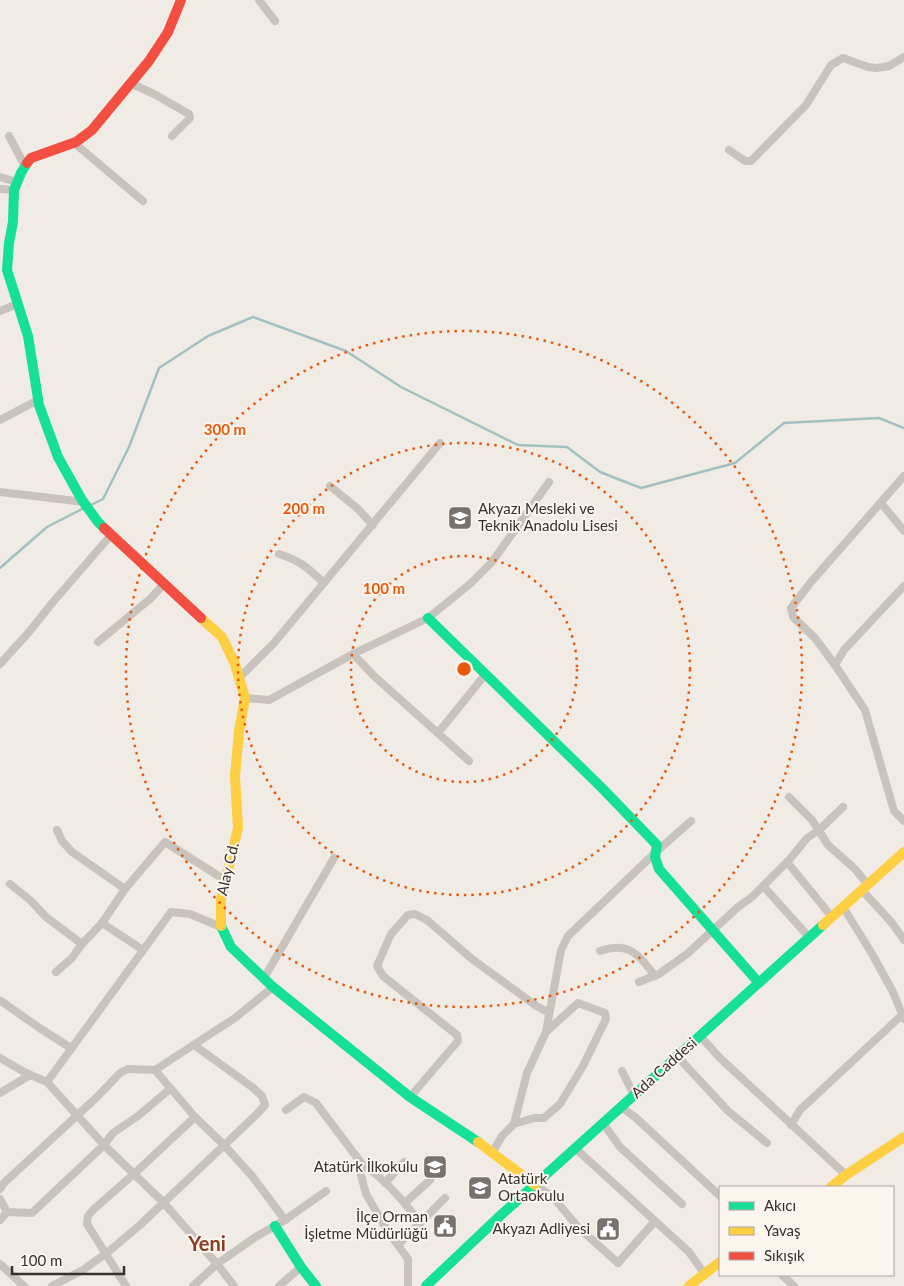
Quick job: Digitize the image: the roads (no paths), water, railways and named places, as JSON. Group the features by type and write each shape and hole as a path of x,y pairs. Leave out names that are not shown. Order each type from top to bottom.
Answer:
{"street":[{"path":"16,186 25,166 31,158 87,136 132,84 161,45 176,15 181,0"},
{"path":"259,0 275,21"},
{"path":"729,150 745,161 750,161 806,105 831,64 838,60 843,58 868,67 878,68 888,66 904,58"},
{"path":"132,84 189,114 190,118 172,136"},
{"path":"9,136 25,166"},
{"path":"73,142 143,201"},
{"path":"0,177 16,186"},
{"path":"0,189 16,186"},
{"name":"Alay Cd.","path":"16,186 13,222 4,246 4,267 28,336 38,400 58,457 83,501 98,522 222,638 235,664 245,698 239,732 235,776 238,828 221,900 222,927 231,947 273,987 410,1097 535,1185"},
{"path":"0,311 17,304"},
{"path":"0,420 38,400"},
{"path":"239,678 274,643 440,443"},
{"path":"904,476 811,582 791,608 793,617 815,638 865,710 894,811 904,821"},
{"path":"245,698 269,700 353,654 428,618 470,584 492,562 549,482"},
{"path":"330,486 357,508 373,525"},
{"path":"0,492 83,501"},
{"path":"881,503 904,531"},
{"path":"0,664 30,632 53,602 111,535"},
{"path":"280,554 296,560 324,582"},
{"path":"98,642 150,599 164,584"},
{"path":"835,666 844,650 904,586"},
{"path":"428,618 484,676 630,816 657,845 655,857 659,869 759,983"},
{"path":"353,654 374,676 468,761"},
{"path":"438,733 484,676"},
{"path":"789,797 812,820 828,845 856,869 865,887 904,940"},
{"path":"639,982 655,976 687,954 763,886 787,862 806,838 818,831 844,807"},
{"path":"514,1124 527,1073 546,1032 561,950 568,936 690,821"},
{"path":"57,830 62,841 72,852 125,889"},
{"path":"56,972 72,958 82,944 102,923 125,889 165,842 226,880"},
{"path":"264,978 334,858"},
{"name":"Ada Caddesi","path":"426,1286 575,1148 842,907 902,858"},
{"path":"787,862 832,917"},
{"path":"10,884 30,900 46,917 82,944"},
{"path":"763,886 810,937"},
{"path":"791,1125 800,1110 903,1017 893,992 871,952 842,907"},
{"path":"47,1082 171,912 190,914 222,927"},
{"path":"410,1097 458,1041 457,1035 383,976 377,966 391,934 408,914 415,914 426,920 472,960 535,1006 549,1013"},
{"path":"102,923 143,950"},
{"path":"600,951 620,946 631,950 655,976"},
{"path":"0,1189 4,1183 78,1115 120,1073 128,1069 155,1070 235,1018 273,987"},
{"path":"1,1001 71,1048"},
{"path":"492,1153 502,1136 514,1124 534,1118 544,1118 560,1104 583,1066 606,1019 605,1013 578,1003 546,1032"},
{"path":"700,1036 720,1058 846,1175"},
{"path":"52,1286 83,1270 106,1254 140,1225 257,1114 264,1105 262,1096 194,1045"},
{"path":"677,1056 728,1111 766,1143"},
{"path":"0,1058 47,1082 104,1145 163,1202 234,1286"},
{"path":"155,1070 170,1089 252,1176 285,1220"},
{"path":"622,1071 634,1095"},
{"path":"0,1093 30,1075"},
{"path":"7,1212 32,1213 104,1145 113,1132 138,1116 170,1089"},
{"path":"286,1110 304,1097 316,1103 362,1164 385,1182 406,1203 420,1223"},
{"path":"621,1107 719,1195"},
{"path":"126,1286 87,1224 88,1216 177,1135 195,1116"},
{"path":"603,1123 620,1147 682,1204"},
{"path":"832,1186 904,1137"},
{"path":"575,1148 689,1252 704,1273"},
{"path":"385,1182 404,1162"},
{"path":"362,1164 361,1175 366,1194 408,1259 408,1286"},
{"path":"406,1203 430,1180"},
{"path":"535,1185 552,1196 578,1227 618,1263 655,1221"},
{"path":"193,1286 217,1264 326,1191"},
{"path":"398,1245 445,1198"},
{"path":"0,1200 7,1212"},
{"path":"0,1220 7,1212"},
{"path":"276,1226 301,1267 316,1286"},
{"path":"689,1286 719,1263"},
{"path":"0,1264 24,1286"},
{"path":"278,1286 301,1267"},
{"path":"783,1276 794,1286"}],"waterway":[{"path":"89,506 103,499 129,447 159,368 208,336 253,317 346,351 401,387 518,445 567,447 600,472 641,488 735,463 784,423 879,418 904,428"},
{"path":"0,568 47,527 84,508"}],"place":[{"name":"Akyazı Mesleki ve Teknik Anadolu Lisesi","path":"460,518"},
{"name":"Atatürk İlkokulu","path":"435,1167"},
{"name":"Atatürk Ortaokulu","path":"480,1188"},
{"name":"İlçe Orman İşletme Müdürlüğü","path":"445,1226"},
{"name":"Akyazı Adliyesi","path":"608,1229"}],"district":[{"name":"Yeni","path":"207,1244"}]}
